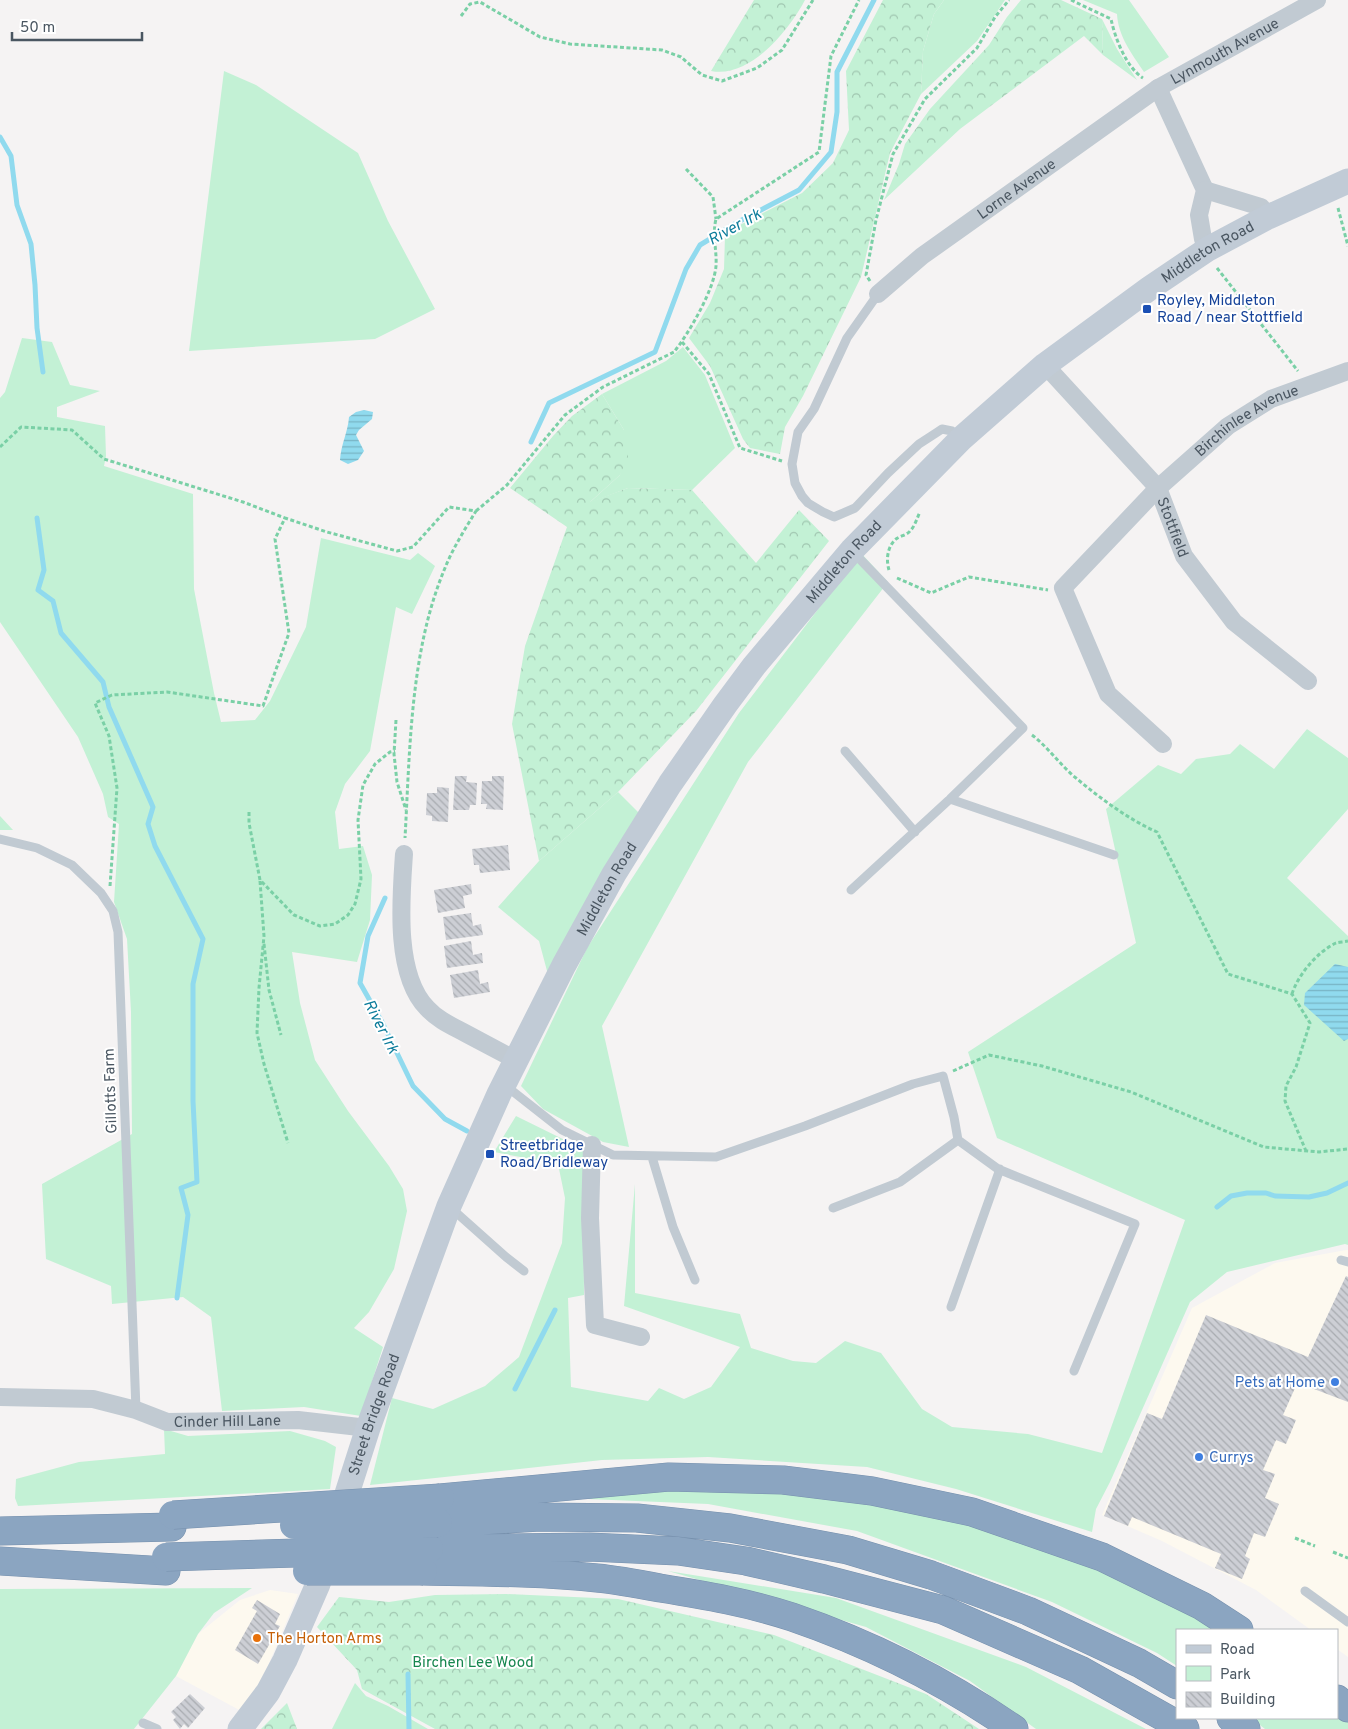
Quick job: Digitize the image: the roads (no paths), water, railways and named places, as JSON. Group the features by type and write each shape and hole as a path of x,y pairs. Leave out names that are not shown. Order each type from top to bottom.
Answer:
{"highway":[{"path":"9,1531 173,1521 439,1510 669,1477 782,1480 872,1491 972,1512 1102,1557 1202,1606 1237,1629"},
{"path":"439,1510 540,1517 637,1518 730,1528 848,1550 930,1575 1028,1611 1139,1663 1176,1684"},
{"path":"0,1561 166,1564 426,1560 589,1547 678,1552 746,1561 943,1610 1080,1670 1185,1729"},
{"path":"426,1560 599,1578 691,1593 792,1617 887,1654 938,1682 1014,1729"},
{"path":"1338,1700 1348,1708"},
{"path":"1232,1719 1246,1729"}],"main road":[{"name":"Middleton Road","path":"501,1089 589,919 670,784 754,666 852,550 962,438 1046,365 1150,288 1206,251 1268,217 1340,185"},
{"name":"Street Bridge Road","path":"240,1729 285,1660 318,1584 368,1428 449,1206 501,1089"}],"street":[{"name":"Lynmouth Avenue","path":"1158,88 1317,0"},
{"path":"1158,88 1205,190 1199,215 1206,251"},
{"name":"Lorne Avenue","path":"878,294 922,256 1158,88"},
{"path":"1205,190 1261,207 1268,217"},
{"name":"Stottfield","path":"1046,365 1158,488 1184,556 1234,622 1308,681"},
{"name":"Birchinlee Avenue","path":"1163,744 1108,694 1063,588 1158,488 1228,426 1271,400 1348,371"},
{"path":"404,854 401,934 409,975 420,998 427,1008 442,1021 516,1060"},
{"path":"592,1145 590,1218 595,1325 641,1337"},
{"name":"Cinder Hill Lane","path":"0,1397 93,1399 136,1410 167,1422 298,1420 368,1428"}],"lane":[{"path":"878,294 848,338 814,409 798,432 792,464 795,483 802,496 808,503 834,517 855,508 919,444 942,429 952,431 962,438"},
{"path":"850,890 915,832 1023,728 852,550"},
{"path":"844,751 915,832"},
{"path":"950,799 1114,855"},
{"name":"Gillotts Farm","path":"0,838 37,848 72,865 101,893 113,911 118,932 136,1410"},
{"path":"501,1089 562,1130 613,1155 716,1157 805,1126 912,1084 942,1076 954,1116 958,1140 1000,1169 1135,1224 1074,1371"},
{"path":"833,1208 900,1182 958,1140"},
{"path":"652,1157 674,1227 695,1280"},
{"path":"951,1308 1000,1169"},
{"path":"449,1206 524,1271"},
{"path":"1305,1591 1348,1622"},
{"path":"143,1723 157,1729"}],"water":[{"path":"364,410 373,412 372,419 356,435 364,451 358,460 348,464 340,460 349,417 356,412"},
{"path":"1335,964 1348,967 1348,1039 1344,1041 1304,1005 1305,993"}],"waterway":[{"name":"River Irk","path":"531,442 549,403 655,352 686,269 700,245 738,222 799,190 831,152 837,112 837,72 874,0"},
{"path":"0,137 11,156 17,205 31,244 37,328 43,372"},
{"path":"37,518 44,570 38,590 53,601 61,633 103,682 109,707 153,807 148,824 155,846 203,939 193,984 193,1101 197,1182 181,1188 188,1215 177,1298"},
{"name":"River Irk","path":"385,898 368,936 360,983 382,1022 413,1086 445,1119 467,1131"},
{"path":"1217,1207 1231,1196 1247,1193 1309,1197 1327,1193 1348,1183"},
{"name":"River Irk","path":"515,1389 555,1310"},
{"name":"River Irk","path":"408,1674 409,1729"}],"place":[{"name":"Royley, Middleton Road / near Stottfield","path":"1147,309"},
{"name":"Streetbridge Road/Bridleway","path":"490,1154"},
{"name":"Pets at Home","path":"1335,1382"},
{"name":"Currys","path":"1199,1457"},
{"name":"The Horton Arms","path":"257,1638"}],"park label":[{"name":"Birchen Lee Wood","path":"473,1662"}]}
